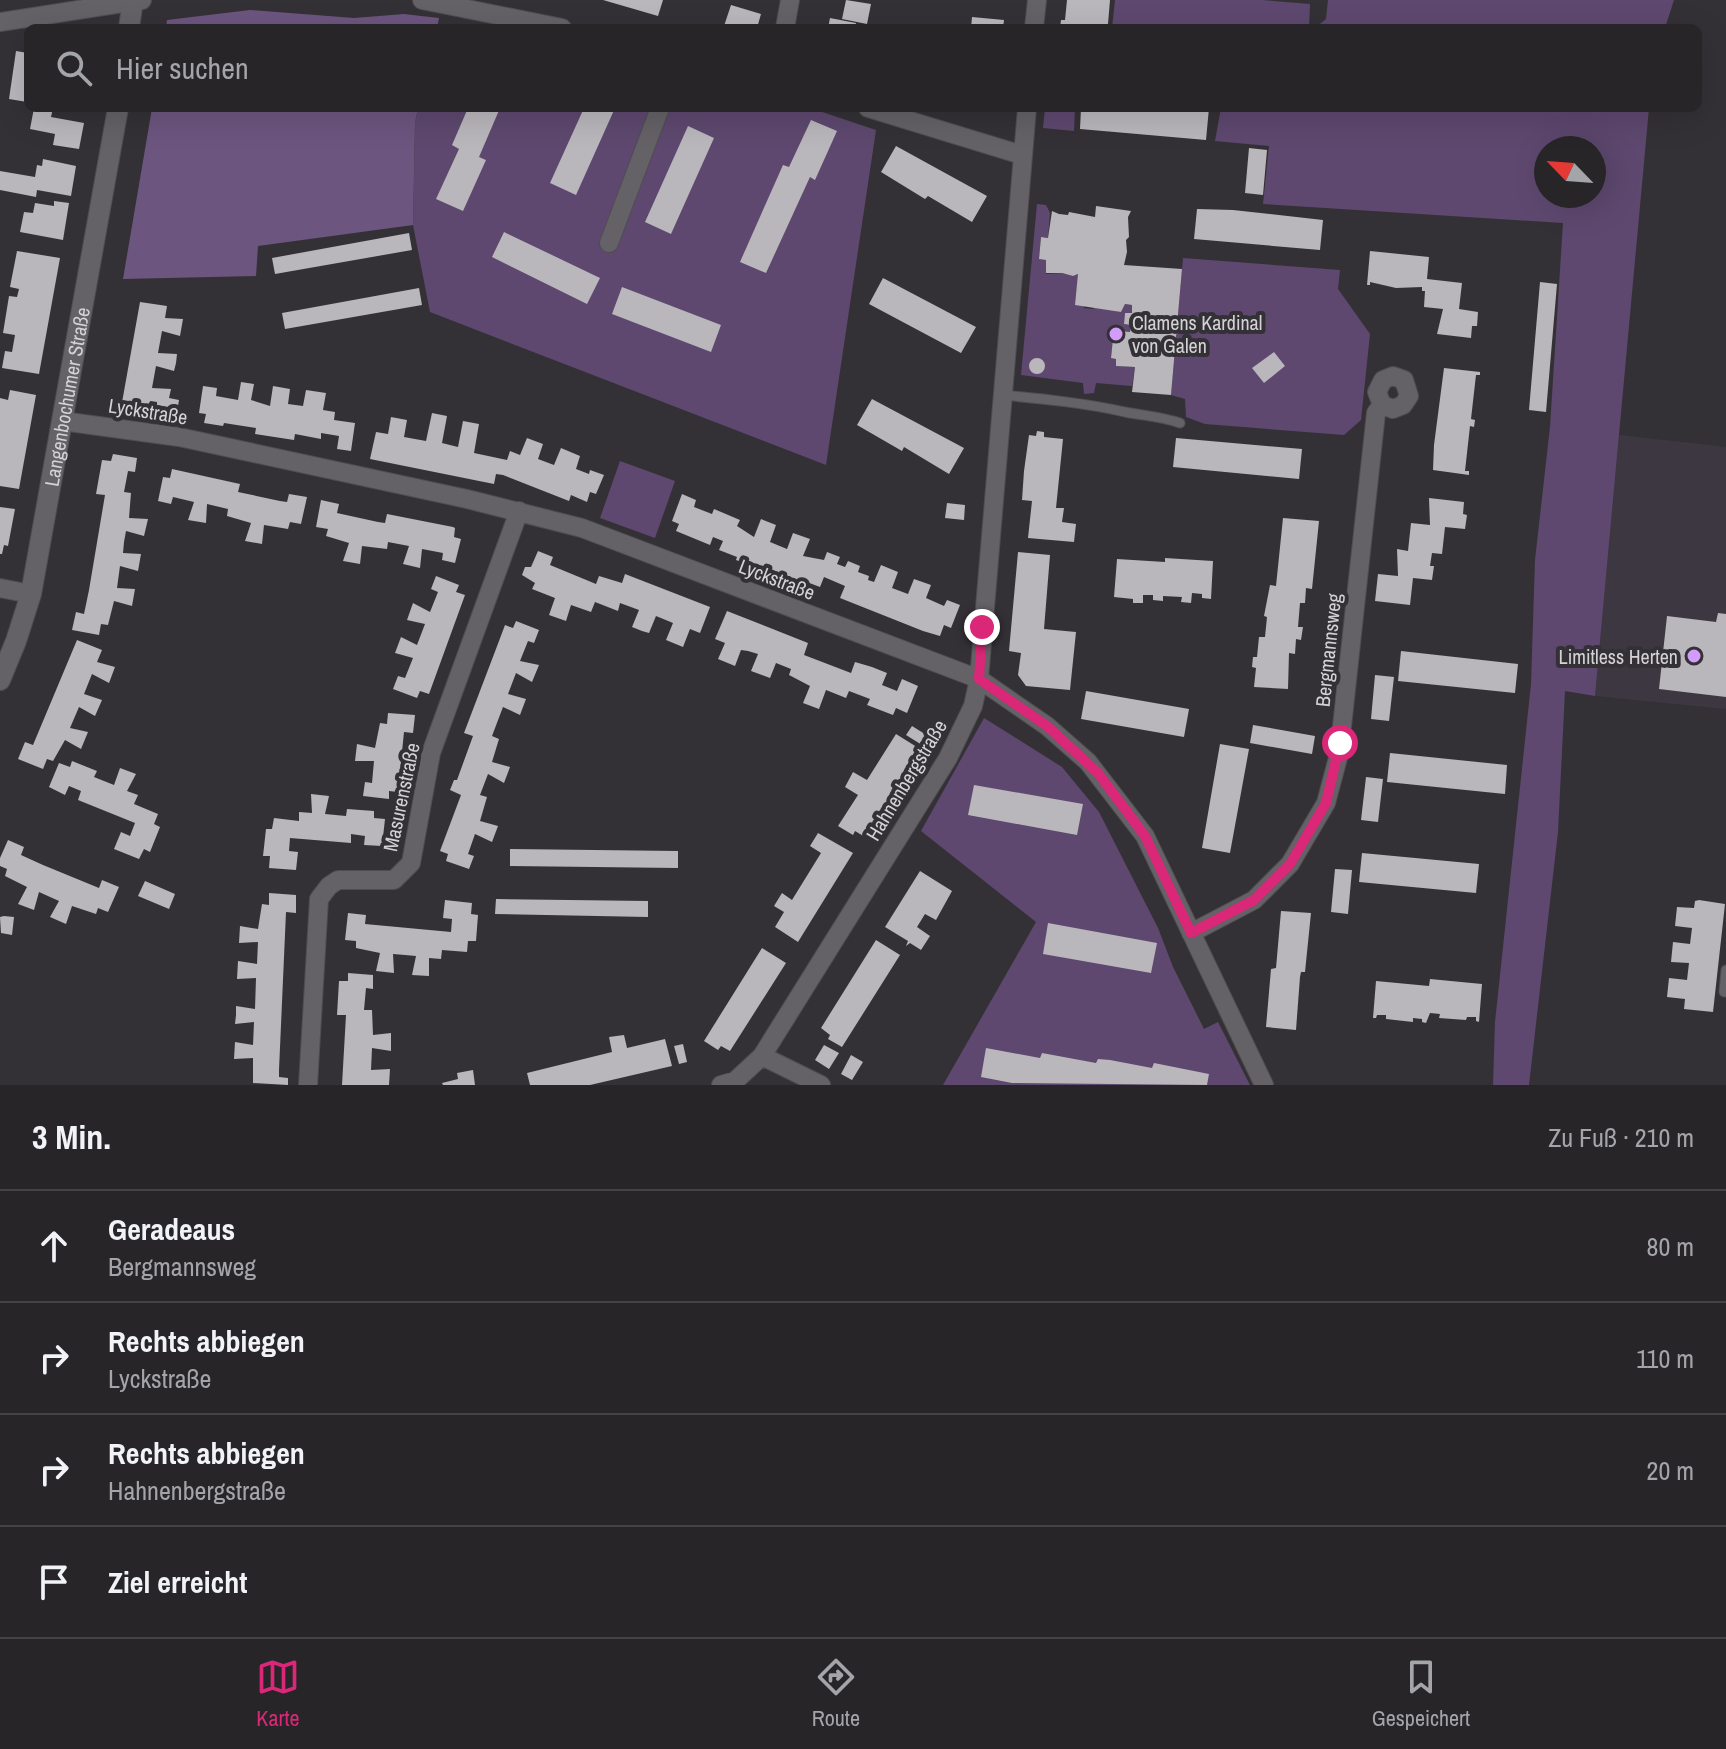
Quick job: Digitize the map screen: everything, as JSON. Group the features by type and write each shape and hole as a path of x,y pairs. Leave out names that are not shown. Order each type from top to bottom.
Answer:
{"street":[{"path":"0,22 136,0 130,24"},
{"path":"422,0 542,24"},
{"path":"786,24 790,0"},
{"path":"1034,24 1037,0"},
{"name":"Langenbochumer Straße","path":"0,680 31,594 117,112"},
{"path":"609,243 658,112"},
{"path":"881,112 1022,155"},
{"name":"Hahnenbergstraße","path":"721,1085 735,1081 762,1056 948,758 973,706 979,679 1027,112"},
{"name":"Bergmannsweg","path":"1191,933 1254,900 1290,864 1326,803 1339,754 1376,413 1382,405"},
{"name":"Lyckstraße","path":"62,421 179,437 519,511 582,528 979,679 1047,726 1098,773 1145,836 1264,1085"},
{"name":"Masurenstraße","path":"308,1085 319,899 338,880 394,880 411,863 431,753 519,511"},
{"path":"0,588 31,594"},
{"path":"762,1056 821,1085"}],"lane":[{"path":"1002,395 1100,405 1128,413 1158,415 1180,423"},
{"path":"1726,970 1726,992"}],"shaded area":[{"path":"1115,0 1262,0 1310,4 1309,24 1112,24"},
{"path":"1328,0 1674,0 1666,24 1320,24 1326,19"},
{"path":"250,10 354,18 404,14 439,18 438,24 166,24 167,20"},
{"path":"151,112 417,112 413,225 258,246 256,276 123,279"},
{"path":"417,112 822,112 876,130 826,465 430,312 413,225"},
{"path":"1045,112 1075,112 1074,131 1043,128"},
{"path":"1220,112 1649,112 1595,696 1565,691 1558,832 1529,1085 1493,1085 1495,1022 1531,684 1535,560 1550,427 1563,223 1263,204 1269,146 1215,141"},
{"path":"1037,204 1046,205 1050,213 1048,238 1041,237 1039,259 1046,260 1046,274 1078,274 1084,308 1093,309 1095,306 1121,312 1125,304 1132,305 1132,313 1125,313 1124,324 1131,325 1130,332 1120,331 1118,337 1113,338 1111,357 1116,359 1117,366 1135,367 1132,386 1096,383 1094,393 1084,394 1083,383 1021,375"},
{"path":"1183,258 1340,270 1338,289 1370,334 1361,420 1344,435 1205,424 1186,417 1185,399 1171,395"},
{"path":"1619,435 1726,447 1726,709 1595,696"},
{"path":"620,461 675,481 655,538 600,518"},
{"path":"984,718 1062,767 1099,812 1158,928 1173,967 1204,1029 1218,1022 1250,1085 943,1085 1036,922 921,831"}],"building":[{"path":"603,0 663,0 658,16"},
{"path":"846,0 871,4 867,24 842,19"},
{"path":"1067,0 1110,0 1108,24 1060,24 1061,20 1065,20"},
{"path":"731,5 761,14 758,24 725,24"},
{"path":"972,17 1004,20 1004,24 971,24"},
{"path":"830,18 856,23 856,24 829,24"},
{"path":"16,51 24,52 24,102 9,99"},
{"path":"33,112 52,112 51,117 84,123 79,149 53,145 55,134 30,129"},
{"path":"466,112 498,112 479,157 486,160 463,211 436,199 459,149 452,145"},
{"path":"582,112 613,112 576,195 550,183"},
{"path":"1081,112 1209,112 1206,140 1080,129"},
{"path":"811,120 837,131 815,180 810,177 766,273 740,262 783,165 789,167"},
{"path":"688,126 714,138 671,234 645,222"},
{"path":"896,146 987,196 972,222 928,196 925,199 881,172"},
{"path":"1249,148 1267,150 1263,195 1245,193"},
{"path":"43,159 76,166 71,196 37,190 36,197 0,190 0,171 35,177 37,165 42,166"},
{"path":"54,201 69,203 63,240 20,232 24,212 33,213 35,203 54,206"},
{"path":"1096,206 1131,211 1124,265 1182,269 1171,395 1132,392 1135,367 1116,366 1116,359 1111,358 1113,338 1118,337 1120,331 1130,332 1131,325 1124,324 1125,313 1132,313 1132,305 1125,304 1121,312 1075,305 1078,274 1046,273 1046,260 1039,259 1041,237 1048,238 1052,211 1095,217"},
{"path":"1197,209 1323,220 1320,250 1194,239"},
{"path":"504,232 600,278 587,304 492,257"},
{"path":"409,233 412,250 275,274 272,258"},
{"path":"17,251 60,258 39,374 2,368 5,351 12,352 15,335 3,333 9,296 17,297 19,289 10,287"},
{"path":"1370,251 1429,257 1427,279 1462,283 1459,309 1478,312 1477,326 1472,326 1471,338 1437,334 1443,309 1424,307 1425,291 1422,287 1396,288 1370,282 1367,285"},
{"path":"883,278 976,327 961,353 869,304"},
{"path":"1540,282 1557,284 1546,412 1529,410"},
{"path":"622,287 721,325 711,352 612,314"},
{"path":"419,288 422,305 285,329 282,313"},
{"path":"140,302 167,306 165,318 183,319 180,336 162,331 158,353 177,354 176,363 174,371 156,366 152,388 171,389 169,398 179,400 176,418 166,417 168,407 157,405 157,402 150,401 148,413 121,408"},
{"path":"1274,352 1285,366 1264,383 1252,368"},
{"path":"1037,358 1043,360 1043,372 1037,374 1031,372 1029,366 1031,360"},
{"path":"1444,368 1480,372 1476,375 1471,419 1475,420 1474,427 1470,426 1465,471 1469,471 1469,475 1433,470"},
{"path":"241,382 254,384 251,400 270,406 273,386 290,389 288,404 303,406 306,390 326,393 323,410 335,412 334,420 355,423 351,451 337,449 339,436 321,433 321,439 295,434 294,440 255,434 256,428 204,423 206,414 199,413 203,386 217,388 216,396 238,400"},
{"path":"10,390 36,395 19,489 0,486 0,398 8,400"},
{"path":"872,399 964,448 949,474 904,447 902,451 857,425"},
{"path":"432,413 447,416 442,443 458,447 463,421 479,424 474,453 507,460 510,451 520,455 527,438 543,444 538,459 554,465 561,448 580,456 576,469 604,475 596,494 590,492 587,502 571,495 569,501 503,475 496,474 494,484 370,459 376,432 388,434 391,417 407,420 404,437 426,441"},
{"path":"1037,431 1044,432 1044,437 1063,439 1056,508 1064,508 1062,522 1076,524 1074,542 1028,538 1032,501 1022,500 1024,471 1029,435 1036,436"},
{"path":"1176,438 1302,449 1299,479 1173,467"},
{"path":"113,454 137,458 135,472 128,471 124,492 131,493 129,518 148,519 144,536 126,531 123,553 141,554 138,571 120,566 117,588 135,589 132,606 114,601 108,625 101,624 99,635 72,630 76,612 84,614 89,590 105,495 96,494 102,460 111,461"},
{"path":"172,469 240,484 238,492 280,501 287,502 289,494 307,497 301,524 290,522 288,529 264,525 262,544 245,541 251,523 227,516 228,509 207,504 206,523 188,520 194,502 173,497 171,504 158,501 163,477 170,478"},
{"path":"682,494 696,500 694,507 712,514 714,509 740,520 737,526 754,537 761,519 776,525 770,542 787,549 793,533 810,539 803,556 824,560 827,552 840,557 837,564 845,567 848,561 860,566 858,572 869,576 868,580 874,582 881,565 898,572 892,588 908,594 914,579 931,585 926,598 944,606 947,600 960,605 951,628 944,625 940,636 923,631 840,598 845,586 824,577 820,587 804,581 802,586 736,560 737,557 719,550 723,541 713,537 710,545 676,531 679,524 672,521"},
{"path":"1429,498 1464,502 1463,514 1467,515 1465,529 1445,527 1442,554 1432,553 1432,580 1413,578 1410,605 1375,601 1378,574 1398,576 1397,549 1408,551 1411,523 1430,525"},
{"path":"321,500 339,504 337,513 378,522 385,523 387,514 453,527 454,537 461,539 455,563 442,560 443,553 422,549 420,568 403,564 409,546 388,542 387,549 362,546 360,564 343,561 349,543 326,536 328,529 316,527"},
{"path":"947,503 965,505 964,520 945,518"},
{"path":"0,507 15,509 8,546 4,545 2,554 0,554"},
{"path":"1283,518 1319,521 1312,589 1306,588 1305,603 1300,603 1298,627 1303,627 1301,640 1296,639 1295,654 1289,653 1288,689 1254,687 1256,668 1252,667 1253,657 1257,657 1259,637 1265,637 1267,617 1264,616 1270,585 1276,586"},
{"path":"538,551 553,557 550,565 596,584 599,576 622,583 625,574 710,607 700,633 690,629 683,647 666,640 673,623 656,616 649,633 642,631 632,627 639,610 620,603 618,611 595,602 591,612 571,605 566,621 549,615 555,598 532,589 535,583 522,575 525,567 531,567"},
{"path":"1018,552 1050,555 1044,629 1076,632 1070,690 1026,686 1018,675 1021,653 1009,651"},
{"path":"1165,558 1213,561 1211,599 1192,593 1191,603 1181,602 1182,597 1163,596 1163,601 1153,600 1153,595 1143,595 1143,603 1133,603 1133,599 1114,597 1117,559 1165,562"},
{"path":"436,576 459,585 456,592 465,595 429,694 420,691 417,698 393,689 398,676 405,678 413,658 395,653 401,637 417,645 425,624 407,620 413,603 430,612 438,592 431,589"},
{"path":"727,611 808,643 804,655 851,673 855,662 872,667 887,673 882,685 897,691 902,679 918,686 907,713 896,708 893,715 867,705 870,699 849,691 846,698 826,690 819,709 803,703 810,686 789,675 791,669 776,663 770,678 751,671 758,654 741,650 735,666 718,659 725,643 715,639"},
{"name":"Limitless Herten","path":"1718,613 1726,614 1726,697 1659,689 1667,616 1716,622"},
{"path":"516,621 539,630 534,643 528,641 520,661 539,665 532,682 516,673 508,694 526,699 520,715 503,707 492,736 499,739 492,762 510,767 504,783 488,774 480,795 487,797 480,821 498,826 492,842 475,834 468,854 474,856 469,869 446,861 448,854 440,851 461,795 450,790 454,780 457,780 473,736 464,733 505,625 513,628"},
{"path":"77,640 102,650 97,662 115,667 109,683 92,674 84,694 102,700 95,716 79,707 70,728 88,732 81,749 65,740 53,761 47,759 43,769 18,759 25,742 33,745"},
{"path":"1401,651 1518,664 1515,693 1398,681"},
{"path":"1375,675 1394,677 1389,721 1371,719"},
{"path":"1086,691 1189,709 1184,737 1081,719"},
{"path":"388,713 415,715 413,733 404,732 398,792 389,791 389,799 363,796 365,782 372,783 374,761 355,761 357,744 375,748 380,723 387,724"},
{"path":"1253,725 1315,736 1312,754 1250,743"},
{"path":"912,726 928,736 922,745 906,735"},
{"path":"896,734 920,749 865,837 855,831 853,835 838,826 858,795 845,787 853,772 867,780"},
{"path":"1220,744 1249,749 1230,853 1202,848"},
{"path":"1390,753 1507,765 1505,794 1387,782"},
{"path":"72,761 97,771 94,777 114,785 120,768 136,774 127,791 138,795 134,804 158,814 154,824 160,827 150,852 144,849 139,859 114,849 121,832 130,836 135,823 78,800 81,791 69,786 65,795 49,787 59,763 70,767"},
{"path":"1366,777 1383,779 1378,822 1361,820"},
{"path":"974,785 1083,804 1077,835 968,815"},
{"path":"311,794 329,796 325,814 346,816 347,809 374,811 374,818 385,819 382,846 364,845 365,836 351,834 351,843 290,838 289,851 298,852 296,870 269,868 270,856 263,856 266,829 272,829 274,818 299,821 299,812 312,813"},
{"path":"818,833 853,853 798,942 775,927 784,912 774,906 782,893 792,900 821,853 810,846"},
{"path":"8,840 24,847 21,855 43,865 99,888 102,880 119,887 108,912 98,908 96,914 72,906 66,924 50,917 59,901 39,892 34,910 18,904 27,887 5,876 7,869 0,866"},
{"path":"510,849 678,851 678,868 510,866"},
{"path":"1362,853 1479,864 1476,893 1359,882"},
{"path":"1335,869 1352,870 1348,914 1331,912"},
{"path":"920,871 952,891 936,920 925,914 917,927 930,936 921,950 910,943 906,946 908,941 885,927"},
{"path":"145,881 175,894 169,909 138,896"},
{"path":"269,893 296,895 296,913 286,912 279,1070 279,1077 288,1078 288,1085 253,1083 253,1058 234,1059 235,1042 253,1045 254,1022 235,1024 236,1006 255,1009 256,978 237,979 238,961 257,964 258,942 239,943 240,926 258,929 262,904 269,905"},
{"path":"496,899 648,901 648,917 495,914"},
{"path":"445,900 472,903 471,914 478,915 476,941 468,941 467,952 442,950 441,959 429,958 429,976 412,975 416,956 393,954 394,973 376,971 380,953 356,948 356,941 345,940 348,913 366,915 365,924 451,932 452,919 443,918"},
{"path":"1695,901 1725,904 1713,1012 1684,1009 1685,999 1667,997 1669,978 1687,980 1689,963 1671,962 1673,942 1690,944 1692,928 1675,926 1677,907 1694,908"},
{"path":"1281,911 1311,913 1305,972 1301,972 1300,977 1296,1030 1266,1027 1271,969 1276,968"},
{"path":"0,917 14,917 12,935 1,933"},
{"path":"1048,923 1157,943 1151,973 1043,954"},
{"path":"876,940 900,955 842,1047 828,1039 830,1035 821,1028"},
{"path":"762,948 786,963 730,1051 721,1046 718,1050 704,1041"},
{"path":"348,973 373,975 373,989 366,988 364,1010 372,1010 373,1035 391,1033 391,1051 372,1048 371,1070 390,1069 389,1085 342,1085 346,1015 337,1015 339,981 348,981"},
{"path":"1430,979 1482,984 1479,1022 1476,1017 1467,1017 1466,1020 1439,1018 1440,1014 1430,1013 1426,1023 1413,1018 1413,1022 1386,1019 1386,1015 1373,1018 1376,981 1429,986"},
{"path":"624,1035 627,1048 665,1039 672,1066 590,1085 530,1085 527,1073 612,1052 609,1037"},
{"path":"683,1044 687,1062 679,1064 674,1046"},
{"path":"824,1045 839,1053 829,1069 815,1060"},
{"path":"986,1048 1040,1058 1042,1053 1096,1063 1098,1059 1110,1060 1152,1068 1154,1063 1209,1074 1207,1085 1012,1083 981,1077"},
{"path":"851,1055 863,1062 852,1080 841,1074"},
{"path":"473,1070 475,1085 442,1083 458,1079 457,1073"}],"place":[{"name":"Clamens Kardinal von Galen","path":"1116,334"},
{"name":"Limitless Herten","path":"1694,656"}],"route":[{"path":"982,627 979,679 1047,726 1098,773 1145,836 1191,933 1254,900 1290,864 1326,803 1340,743"}]}
